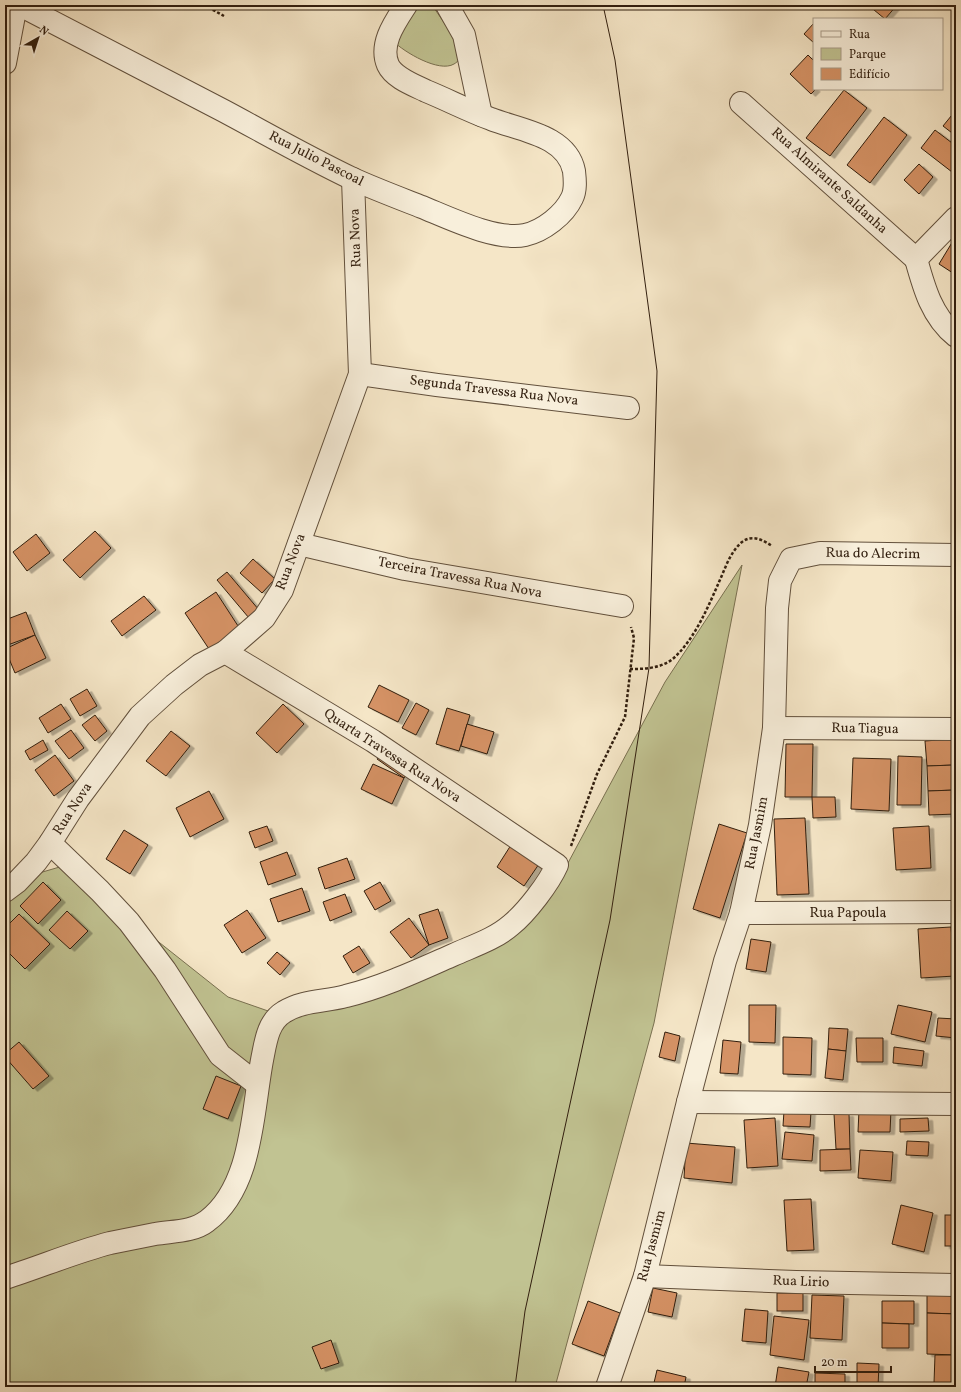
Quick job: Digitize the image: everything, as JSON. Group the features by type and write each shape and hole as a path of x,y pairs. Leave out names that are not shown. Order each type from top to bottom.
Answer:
{"street":[{"path":"5,63 16,5"},
{"name":"Rua Julio Pascoal","path":"20,5 354,179 475,229 501,234 525,235 547,225 562,212 572,198 576,182 573,165 566,153 554,143 541,136 481,115"},
{"path":"406,5 394,23 388,39 386,56 389,67 412,84 481,115"},
{"path":"447,5 464,34 481,115"},
{"name":"Rua Almirante Saldanha","path":"741,103 916,259"},
{"name":"Rua Nova","path":"5,891 17,882 36,862 78,799 140,716 174,685 200,665 225,652 264,618 282,590 360,374 354,179"},
{"path":"956,218 916,259 932,307 950,331 956,336"},
{"name":"Segunda Travessa Rua Nova","path":"360,374 437,385 628,408"},
{"name":"Terceira Travessa Rua Nova","path":"299,544 405,569 622,606"},
{"name":"Rua do Alecrim","path":"791,559 820,553 956,555"},
{"name":"Rua Jasmim","path":"607,1387 645,1276 688,1102 725,961 740,913 760,825 774,728 777,608 780,581 791,559"},
{"name":"Quarta Travessa Rua Nova","path":"225,652 373,742 557,865"},
{"name":"Rua Tiagua","path":"774,728 956,730"},
{"path":"50,843 100,891 129,922 169,976 220,1055 257,1084"},
{"path":"5,1278 108,1244 189,1229 205,1223 217,1213 230,1198 238,1178 250,1138 257,1084 268,1032 274,1021 282,1013 298,1004 346,996 378,986 487,940 511,925 552,877 557,865"},
{"name":"Rua Papoula","path":"740,913 956,912"},
{"path":"688,1102 956,1104"},
{"name":"Rua Lirio","path":"645,1276 796,1282 956,1285"}],"path":[{"path":"204,5 224,16"},
{"path":"630,669 659,667 675,656 689,639 711,600 732,553 742,542 749,539 758,538 765,541 791,559"},
{"path":"557,865 564,860 577,832 597,774 625,717 634,638 629,619 622,606"}],"green space":[{"path":"412,5 432,5 458,43 461,58 456,63 448,66 431,64 398,46 393,41"},
{"path":"742,565 654,1023 555,1387 5,1387 5,883 63,866 228,997 291,1019 546,904 665,682"}],"building":[{"path":"868,5 897,5 886,18 884,18"},
{"path":"813,24 813,42 804,34"},
{"path":"808,55 813,60 813,90 815,90 811,94 790,74"},
{"path":"844,90 867,108 830,156 806,138"},
{"path":"956,110 956,136 943,126"},
{"path":"884,117 907,135 870,183 847,165"},
{"path":"935,130 956,146 956,167 952,172 921,148"},
{"path":"919,164 933,177 919,194 904,180"},
{"path":"956,236 956,275 939,264"},
{"path":"95,531 111,548 80,578 63,560"},
{"path":"36,534 50,553 27,571 13,552"},
{"path":"253,559 275,579 262,593 240,573"},
{"path":"227,572 259,610 249,618 217,580"},
{"path":"216,592 240,629 209,649 185,613"},
{"path":"144,596 156,610 122,636 111,621"},
{"path":"26,612 35,635 5,646 5,620"},
{"path":"35,635 46,658 15,673 5,649"},
{"path":"379,685 409,700 398,722 368,707"},
{"path":"87,689 97,706 80,716 70,699"},
{"path":"416,703 429,710 416,735 402,728"},
{"path":"61,704 71,719 48,733 39,718"},
{"path":"283,704 304,724 277,753 256,733"},
{"path":"447,708 470,715 459,751 436,744"},
{"path":"95,715 107,731 95,741 82,725"},
{"path":"467,724 494,732 487,754 461,746"},
{"path":"71,730 84,748 69,759 55,741"},
{"path":"171,731 190,746 166,776 146,761"},
{"path":"952,739 954,765 927,766 925,741"},
{"path":"43,740 48,750 30,760 25,751"},
{"path":"786,744 813,744 812,797 785,797"},
{"path":"384,750 410,769 404,778 377,759"},
{"path":"55,755 74,781 54,796 35,770"},
{"path":"898,756 922,757 921,805 897,805"},
{"path":"853,758 891,759 889,811 851,809"},
{"path":"373,764 404,778 392,804 361,789"},
{"path":"954,765 955,790 928,791 927,766"},
{"path":"955,790 956,814 929,815 928,791"},
{"path":"209,791 224,819 190,837 176,808"},
{"path":"812,797 835,797 836,817 813,818"},
{"path":"805,818 809,894 777,895 774,819"},
{"path":"719,824 747,833 720,918 693,909"},
{"path":"267,826 273,841 255,848 249,832"},
{"path":"929,826 931,868 896,870 893,828"},
{"path":"124,830 148,845 130,874 106,859"},
{"path":"511,845 539,864 524,886 497,867"},
{"path":"287,852 296,875 268,885 260,862"},
{"path":"347,858 355,879 325,889 318,868"},
{"path":"43,882 61,900 38,924 20,906"},
{"path":"380,882 391,901 375,910 364,891"},
{"path":"302,888 310,911 278,922 270,899"},
{"path":"345,894 352,912 330,921 323,902"},
{"path":"438,909 448,938 429,945 419,915"},
{"path":"247,910 266,938 242,953 224,925"},
{"path":"67,911 88,931 70,949 49,930"},
{"path":"19,914 50,944 25,969 5,949 5,928"},
{"path":"409,918 429,945 411,958 390,932"},
{"path":"951,927 955,976 921,978 918,929"},
{"path":"751,939 771,942 766,972 746,969"},
{"path":"359,946 370,963 353,973 343,956"},
{"path":"277,952 290,963 280,975 267,963"},
{"path":"749,1005 776,1005 775,1043 749,1042"},
{"path":"898,1005 932,1012 925,1042 891,1034"},
{"path":"938,1018 956,1019 956,1038 936,1036"},
{"path":"829,1028 848,1029 846,1051 828,1049"},
{"path":"665,1032 680,1036 675,1061 659,1057"},
{"path":"783,1037 812,1038 811,1075 783,1074"},
{"path":"856,1038 883,1038 883,1062 857,1062"},
{"path":"723,1040 741,1042 738,1074 720,1073"},
{"path":"19,1042 49,1076 33,1089 5,1057 5,1054"},
{"path":"894,1047 924,1051 922,1066 893,1063"},
{"path":"828,1049 846,1051 843,1080 825,1078"},
{"path":"216,1076 241,1086 228,1119 203,1109"},
{"path":"859,1110 891,1110 890,1132 858,1132"},
{"path":"784,1111 811,1112 810,1127 783,1126"},
{"path":"834,1114 849,1114 850,1149 836,1149"},
{"path":"775,1118 778,1166 747,1168 744,1120"},
{"path":"928,1118 929,1131 900,1132 900,1119"},
{"path":"785,1132 814,1135 812,1161 782,1159"},
{"path":"907,1141 929,1142 928,1156 906,1155"},
{"path":"686,1143 735,1147 732,1183 684,1178"},
{"path":"850,1149 851,1170 820,1171 820,1150"},
{"path":"860,1150 893,1152 891,1181 858,1178"},
{"path":"811,1199 814,1250 787,1251 784,1200"},
{"path":"901,1205 933,1213 924,1252 892,1244"},
{"path":"945,1215 956,1215 956,1246 945,1246"},
{"path":"653,1288 677,1293 672,1317 648,1312"},
{"path":"777,1293 803,1293 803,1311 777,1311"},
{"path":"812,1295 844,1296 842,1340 810,1338"},
{"path":"927,1295 956,1295 956,1314 927,1313"},
{"path":"588,1301 620,1313 604,1356 572,1344"},
{"path":"882,1301 914,1301 914,1324 882,1323"},
{"path":"745,1309 768,1311 766,1343 742,1341"},
{"path":"927,1313 956,1314 956,1355 927,1354"},
{"path":"774,1316 809,1320 804,1360 770,1355"},
{"path":"882,1323 909,1324 909,1348 882,1348"},
{"path":"331,1340 339,1363 321,1369 312,1347"},
{"path":"935,1355 956,1355 956,1384 934,1383"},
{"path":"857,1363 879,1364 878,1387 857,1387"},
{"path":"778,1367 809,1372 806,1387 775,1387"},
{"path":"657,1370 686,1377 684,1387 653,1387"},
{"path":"815,1373 845,1374 845,1387 815,1387"}],"tram line":[{"path":"515,1387 525,1311 610,920 649,668 657,371 615,60 603,5"}]}
